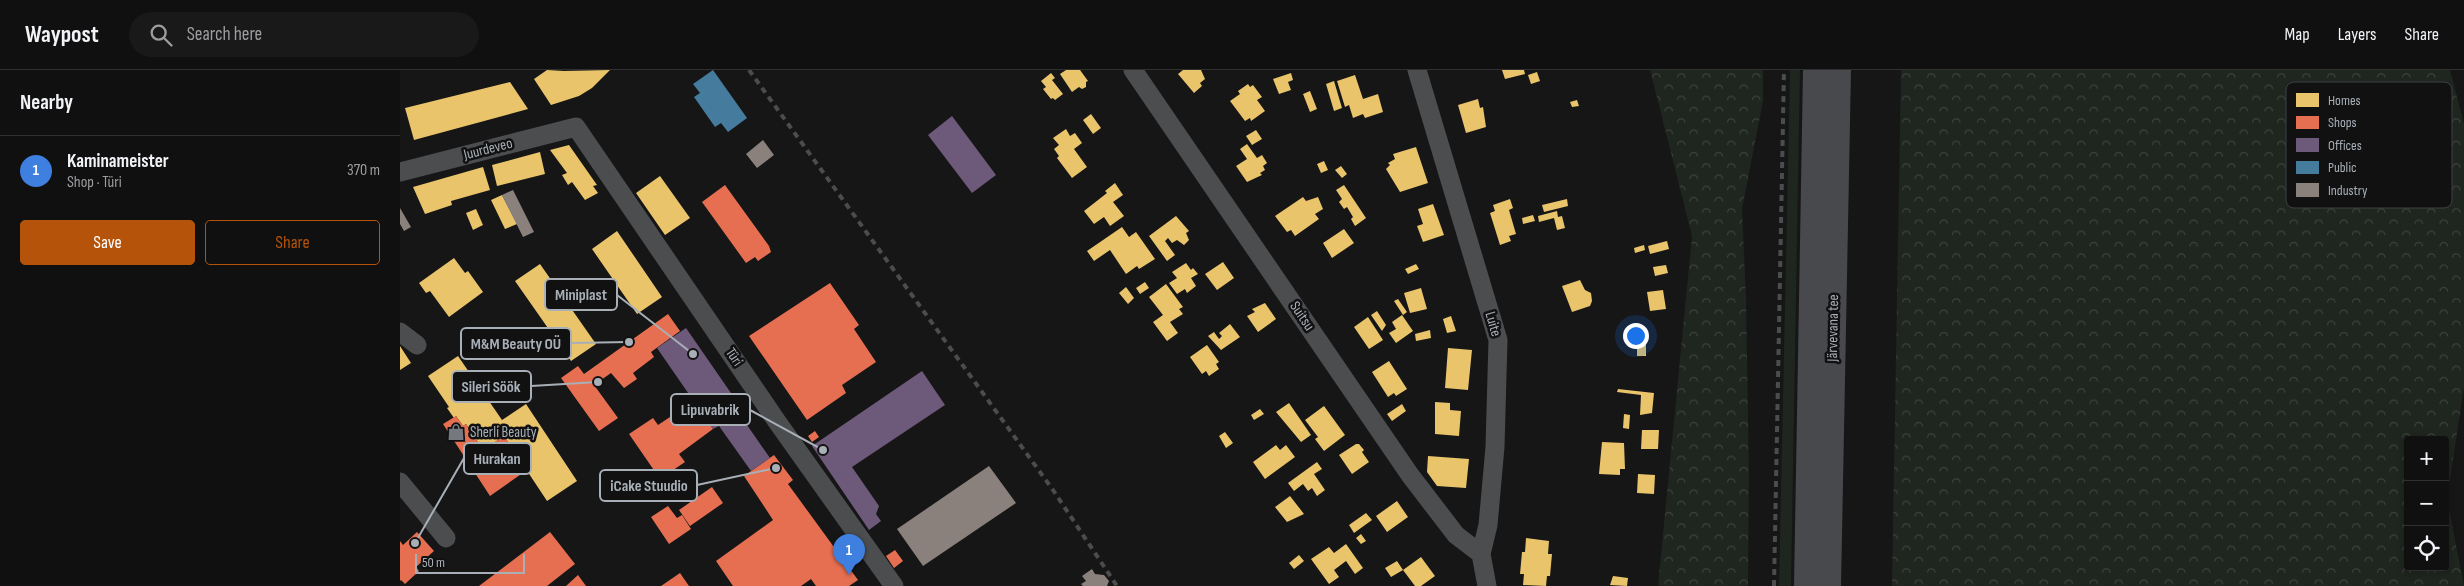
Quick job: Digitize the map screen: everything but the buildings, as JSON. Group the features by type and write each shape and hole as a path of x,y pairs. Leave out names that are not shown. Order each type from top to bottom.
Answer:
{"highway":[{"name":"Järvevana tee","path":"1807,586 1816,70"},
{"name":"Järvevana tee","path":"1828,586 1838,70"}],"street":[{"name":"Suitsu","path":"1133,70 1410,475 1456,535 1481,554"},
{"name":"Luite","path":"1417,70 1498,340 1495,447 1488,525 1481,554 1487,586"},
{"name":"Juurdeveo","path":"400,172 576,127"},
{"name":"Türi","path":"576,127 778,423 894,586"},
{"path":"400,332 416,345"},
{"path":"400,482 446,538"}],"green space":[{"path":"1650,70 1763,70 1763,101 1742,209 1746,300 1749,477 1748,586 1658,586 1692,236"},
{"path":"1790,70 1800,70 1791,586 1779,586"},
{"path":"1901,70 2450,70 2464,124 2464,387 2449,486 2449,436 2404,436 2404,571 2449,571 2449,509 2464,586 1892,586"}],"railway":[{"path":"749,70 1053,490 1117,586"},
{"path":"1774,586 1784,70"}],"place":[{"name":"M&M Beauty OÜ","path":"629,342"},
{"name":"Miniplast","path":"693,354"},
{"name":"Sileri Söök","path":"598,382"},
{"name":"Sherli Beauty","path":"456,432"},
{"name":"Lipuvabrik","path":"823,450"},
{"name":"iCake Stuudio","path":"776,468"},
{"name":"Hurakan","path":"415,543"},
{"name":"Kaminameister","path":"849,575"}]}
